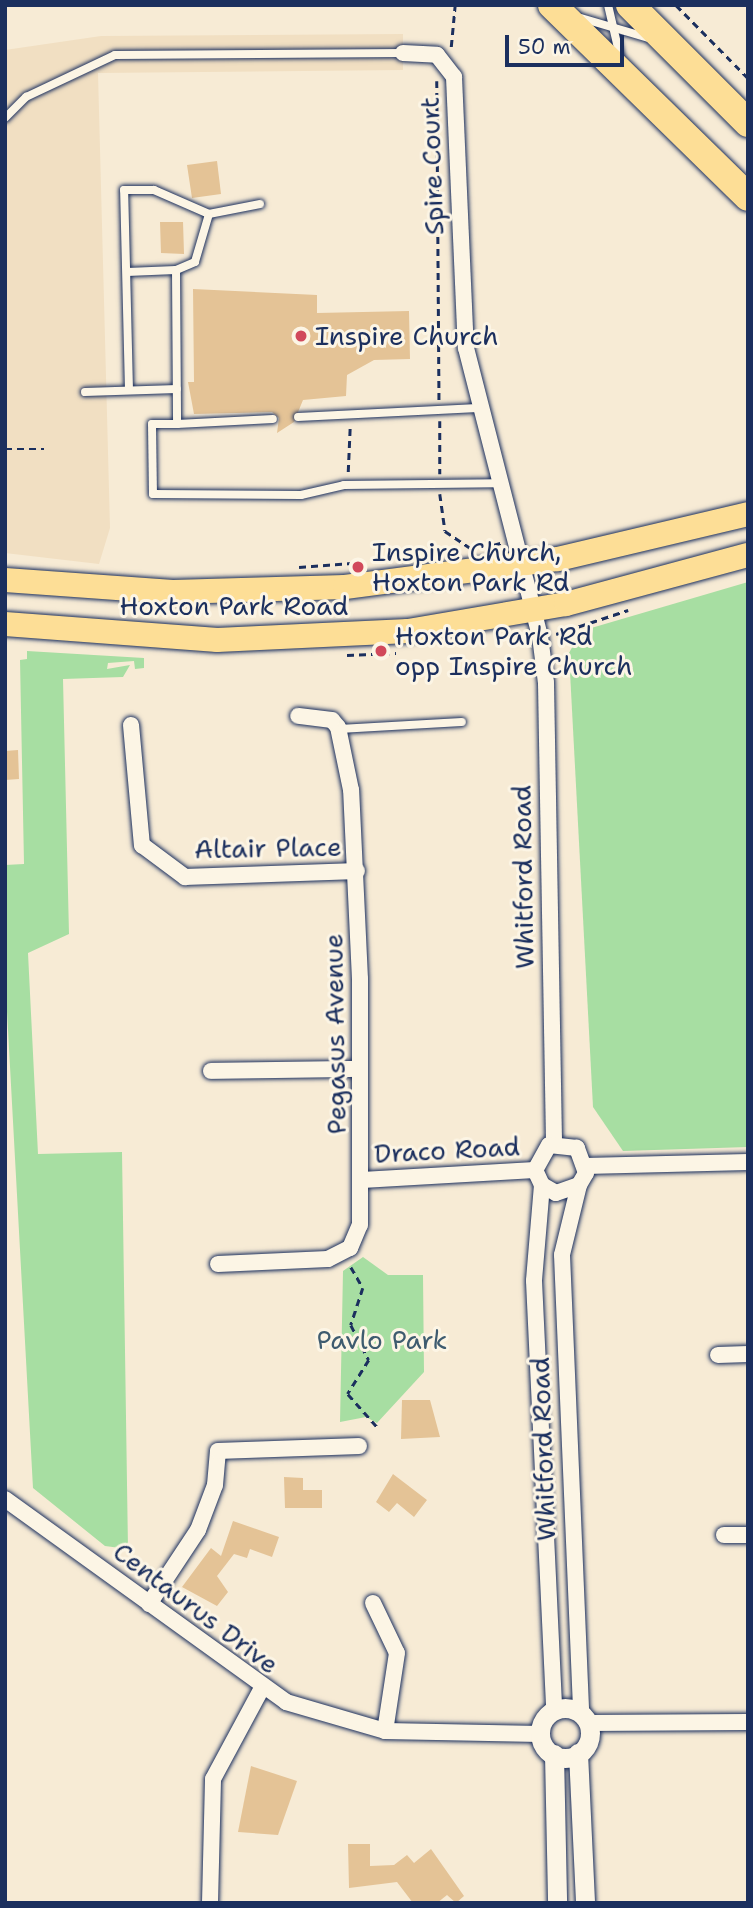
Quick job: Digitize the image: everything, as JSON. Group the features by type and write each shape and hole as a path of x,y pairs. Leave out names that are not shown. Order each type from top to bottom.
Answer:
{"highway":[{"path":"552,5 634,89 748,197"},
{"path":"630,5 748,123"}],"main road":[{"name":"Hoxton Park Road","path":"5,580 345,587 482,560 519,566 748,514"},
{"name":"Hoxton Park Road","path":"5,624 108,636 269,640 408,631 533,611 748,555"}],"street":[{"name":"Spire Court","path":"403,53 437,55 454,77 461,296 478,408 533,611"},
{"name":"Whitford Road","path":"533,611 546,683 554,1144"},
{"path":"298,716 332,719 339,729"},
{"name":"Altair Place","path":"131,725 142,845 185,877 357,872"},
{"name":"Pegasus Avenue","path":"218,1264 340,1255 357,1236 362,1180 358,1069 357,872 339,729"},
{"path":"211,1072 358,1069"},
{"path":"554,1144 577,1148 585,1166 579,1185 556,1193 542,1185 535,1170 540,1154 554,1144"},
{"path":"585,1166 748,1162"},
{"name":"Draco Road","path":"362,1180 535,1170"},
{"name":"Whitford Road","path":"542,1185 534,1281 554,1710"},
{"name":"Whitford Road","path":"579,1185 562,1255 585,1718"},
{"path":"718,1355 748,1354"},
{"path":"149,1604 198,1530 215,1485 218,1451 359,1446"},
{"name":"Centaurus Drive","path":"5,1499 262,1688 385,1731 540,1734"},
{"path":"724,1535 748,1535"},
{"path":"373,1603 397,1653 385,1731"},
{"path":"210,1903 212,1786 262,1688"},
{"path":"557,1903 554,1754 540,1734 554,1710 585,1718 748,1722"},
{"path":"585,1718 590,1738 578,1753 586,1903"},
{"path":"554,1754 578,1753"}],"lane":[{"path":"552,5 614,30 666,43"},
{"path":"608,5 634,89"},
{"name":"Spire Court","path":"5,118 26,97 99,59 142,53 403,53"},
{"path":"129,390 124,190 154,190 209,214 260,204"},
{"path":"127,272 176,270 195,262 209,214"},
{"path":"176,270 177,424"},
{"path":"85,392 177,389"},
{"path":"298,416 439,412 478,408"},
{"path":"273,419 152,424 153,494 301,495 344,485 497,483"},
{"path":"339,729 462,722"}],"path":[{"path":"454,41 455,5"},
{"path":"676,5 748,78"},
{"path":"438,70 440,484 445,531 482,560 485,544"},
{"path":"344,485 349,414"},
{"path":"5,449 44,449"},
{"path":"359,1255 349,1266 363,1288 351,1325 369,1360 348,1394 379,1429"}],"shaded area":[{"path":"403,34 403,70 98,73 110,528 99,564 5,553 5,50 101,36"}],"green space":[{"path":"748,582 748,1147 623,1151 593,1107 569,653 581,631"},
{"path":"27,651 144,658 144,668 135,669 134,661 108,663 107,669 130,665 123,677 63,679 69,934 28,953 38,1154 122,1152 128,1549 105,1546 33,1488 5,975 5,865 24,864 20,660 27,659"},
{"name":"Pavlo Park","path":"363,1257 388,1275 423,1275 424,1372 377,1423 366,1417 340,1422 343,1271"}],"building":[{"path":"217,161 221,194 192,198 187,165"},
{"path":"160,222 183,222 184,254 161,253"},
{"name":"Inspire Church","path":"193,289 317,295 317,313 409,311 410,359 374,360 347,375 346,396 303,400 294,422 277,433 279,418 272,412 194,414 188,382 194,382"},
{"path":"18,750 19,779 5,780 5,751"},
{"path":"402,1400 430,1400 440,1437 401,1439"},
{"path":"393,1474 427,1500 414,1517 397,1503 389,1512 376,1502"},
{"path":"284,1477 303,1478 303,1490 322,1490 322,1508 285,1508"},
{"path":"233,1521 279,1537 272,1557 250,1549 247,1558 234,1554 217,1576 228,1592 217,1606 182,1587 211,1548 221,1556"},
{"path":"251,1766 297,1781 278,1835 238,1832"},
{"path":"348,1844 370,1844 370,1866 394,1865 407,1855 414,1863 431,1849 464,1896 456,1903 447,1895 437,1903 413,1903 397,1882 349,1888"}],"place":[{"name":"Inspire Church","path":"301,336"},
{"name":"Inspire Church, Hoxton Park Rd","path":"358,567"},
{"name":"Hoxton Park Rd opp Inspire Church","path":"381,651"}]}
